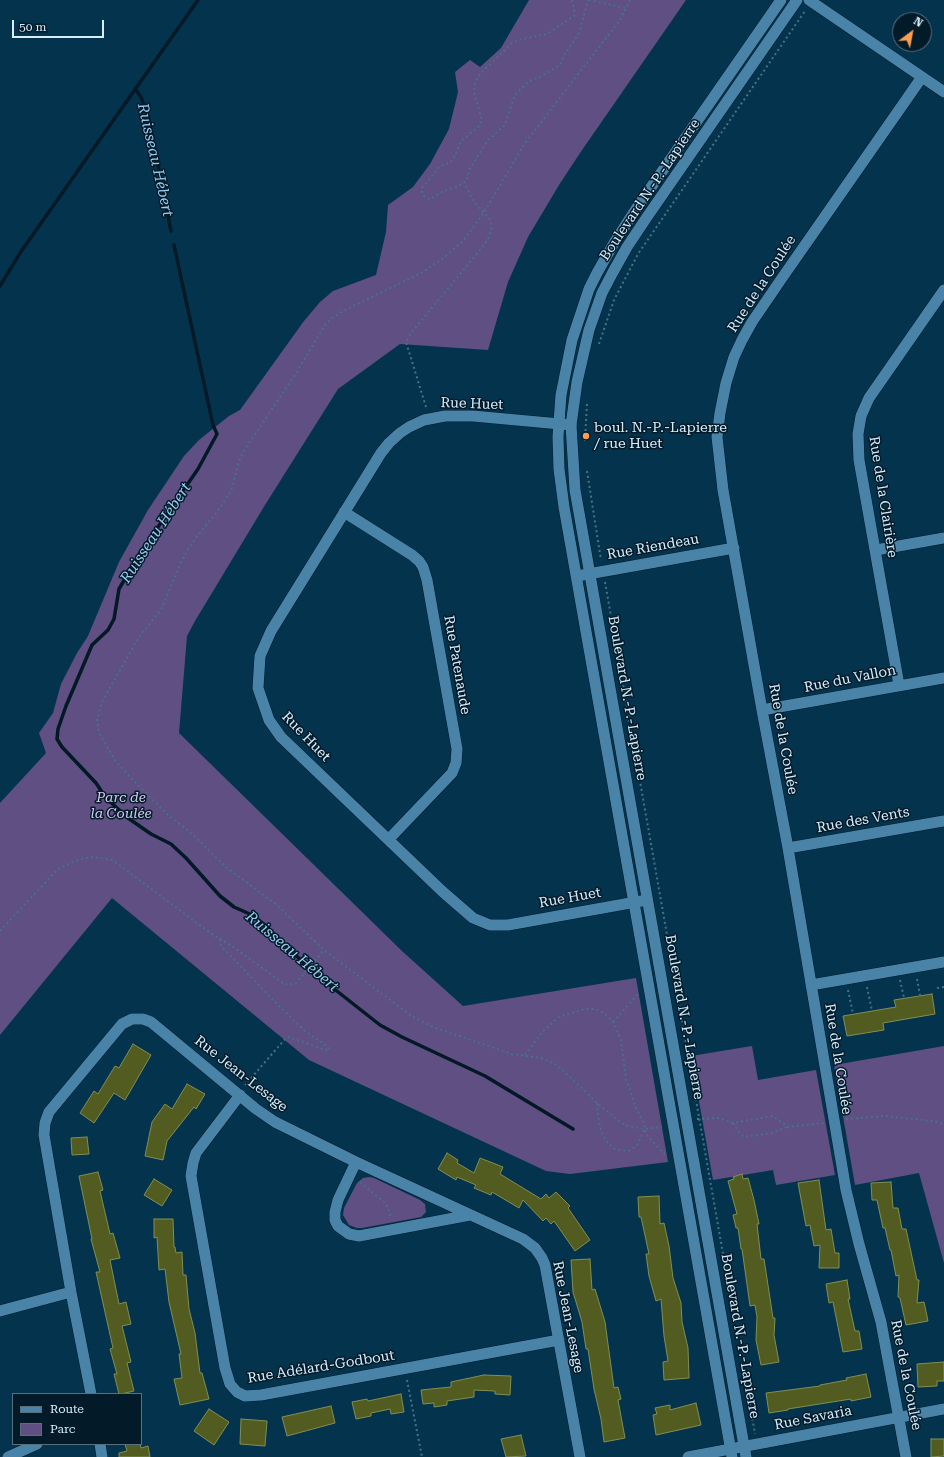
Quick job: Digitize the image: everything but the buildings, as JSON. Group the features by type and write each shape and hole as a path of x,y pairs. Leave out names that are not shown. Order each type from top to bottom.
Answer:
{"street":[{"name":"Boulevard N.-P.-Lapierre","path":"731,1453 564,507 559,469 559,424 561,395 572,340 589,289 599,269 636,209 781,0"},
{"name":"Boulevard N.-P.-Lapierre","path":"746,1457 575,490 571,425 577,382 589,330 602,294 613,272 627,247 647,217 797,0"},
{"path":"810,0 944,92"},
{"name":"Rue de la Coulée","path":"906,1457 881,1322 859,1244 846,1190 788,848 723,490 717,438 724,388 734,357 752,322 922,77"},
{"name":"Rue de la Clairière","path":"899,685 859,460 857,445 859,424 864,407 869,398 944,290"},
{"name":"Rue Huet","path":"571,425 458,415 437,417 424,420 409,427 388,443 266,640 260,656 258,688 269,720 276,731 468,914 474,918 485,923 508,925 647,900"},
{"name":"Rue Patenaude","path":"344,512 412,555 423,567 427,580 457,749 456,763 452,773 389,839"},
{"path":"876,550 944,538"},
{"name":"Rue Riendeau","path":"577,576 734,548"},
{"name":"Rue du Vallon","path":"762,710 944,678"},
{"name":"Rue des Vents","path":"788,848 944,821"},
{"path":"811,985 944,962"},
{"name":"Rue Jean-Lesage","path":"91,1393 71,1292 44,1136 45,1124 49,1112 119,1026 125,1021 132,1019 143,1019 151,1022 242,1091 275,1122 356,1162 530,1243 539,1253 545,1265 580,1457"},
{"name":"Rue Adélard-Godbout","path":"242,1091 196,1153 191,1176 225,1368 230,1384 237,1392 245,1396 261,1395 559,1340"},
{"path":"356,1162 338,1200 335,1212 335,1220 338,1226 348,1234 359,1236 470,1215"},
{"path":"0,1311 71,1292"},
{"name":"Rue Savaria","path":"688,1457 731,1453 744,1446 944,1409"},
{"path":"8,1457 35,1445"},
{"path":"100,1445 102,1457"}],"path":[{"path":"572,0 576,13 574,16 546,34 518,40 512,43 479,75 476,80 474,92 482,120 478,126 461,141 453,160 440,166 427,182 422,195 430,199 444,191 464,183 468,177 469,170 488,140 505,125 515,95 529,81 542,76 560,65 565,54 579,33 589,0 626,8"},
{"path":"630,0 620,20 525,143 484,212 462,241 441,260 400,284 343,311 332,318 325,325 295,375 243,452 231,491 217,512 195,538 187,551 161,610 141,634 98,711 97,719 99,733 115,760 167,814 190,832 217,859 237,876 277,905 324,950 413,1017 433,1027 478,1043 512,1054 541,1058 555,1064 597,1103 627,1126 645,1129 664,1126"},
{"name":"Boulevard N.-P.-Lapierre","path":"598,346 614,300 638,254 804,14"},
{"path":"427,410 406,342 411,333 485,244 491,232 492,226 489,218 475,203 464,183"},
{"path":"585,447 587,402"},
{"path":"586,466 591,507 601,558"},
{"name":"Boulevard N.-P.-Lapierre","path":"606,586 735,1324"},
{"path":"0,931 58,869 65,865 90,857 112,860 209,932 232,946 284,984 292,984 300,978 324,950"},
{"name":"Rue Jean-Lesage","path":"220,939 220,946 305,1031 328,1047 329,1050 328,1051 290,1037 286,1038 242,1091"},
{"path":"915,967 920,995"},
{"path":"899,970 904,998"},
{"path":"865,976 872,1011"},
{"path":"846,979 853,1014"},
{"path":"937,988 944,987"},
{"path":"613,1022 640,992"},
{"path":"524,1056 543,1031 553,1021 564,1015 585,1009 601,1011 613,1022 617,1029 623,1049 626,1079 637,1110 644,1123 648,1137 669,1159"},
{"path":"597,1103 602,1134 606,1141 615,1148 627,1151 635,1148 645,1129"},
{"path":"700,1119 719,1118 733,1123 773,1116 788,1127"},
{"path":"842,1120 885,1116 944,1124"},
{"path":"733,1123 740,1134 744,1137 772,1133 788,1127 826,1122"},
{"path":"359,1181 384,1202 388,1207 392,1222"},
{"path":"406,1376 422,1457"},
{"name":"Boulevard N.-P.-Lapierre","path":"748,1394 755,1430"}],"green space":[{"name":"Parc de la Coulée","path":"529,0 686,0 580,153 528,237 508,282 488,350 400,344 338,389 265,505 187,636 179,733 403,952 463,1006 636,978 668,1162 570,1174 546,1171 309,1060 112,898 0,1035 0,803 46,753 39,733 53,713 61,684 77,653 88,636 119,562 148,510 184,456 199,440 229,416 240,410 304,321 320,302 333,291 376,275 386,232 388,205 413,187 430,164 449,129 458,92 455,72 470,60 480,67 501,48"},
{"path":"752,1046 758,1080 816,1070 835,1175 776,1185 773,1170 713,1180 691,1056"},
{"path":"944,1046 944,1263 919,1173 855,1185 834,1065"},
{"path":"369,1177 420,1200 425,1204 426,1212 421,1217 362,1228 349,1225 343,1215 344,1208 357,1183 363,1178"}],"waterway":[{"path":"0,286 20,253 198,0"},
{"name":"Ruisseau Hébert","path":"136,90 141,97 149,119 171,231"},
{"name":"Ruisseau Hébert","path":"174,245 213,425 217,434 198,469 140,553 119,589 114,619 108,630 92,645 66,706 58,729 57,739 62,747 96,783 106,798 128,818 151,834 171,844 186,858 220,896 234,907 252,915 266,926 314,973 380,1025 485,1076 573,1129"}],"place":[{"name":"boul. N.-P.-Lapierre / rue Huet","path":"586,436"}]}
